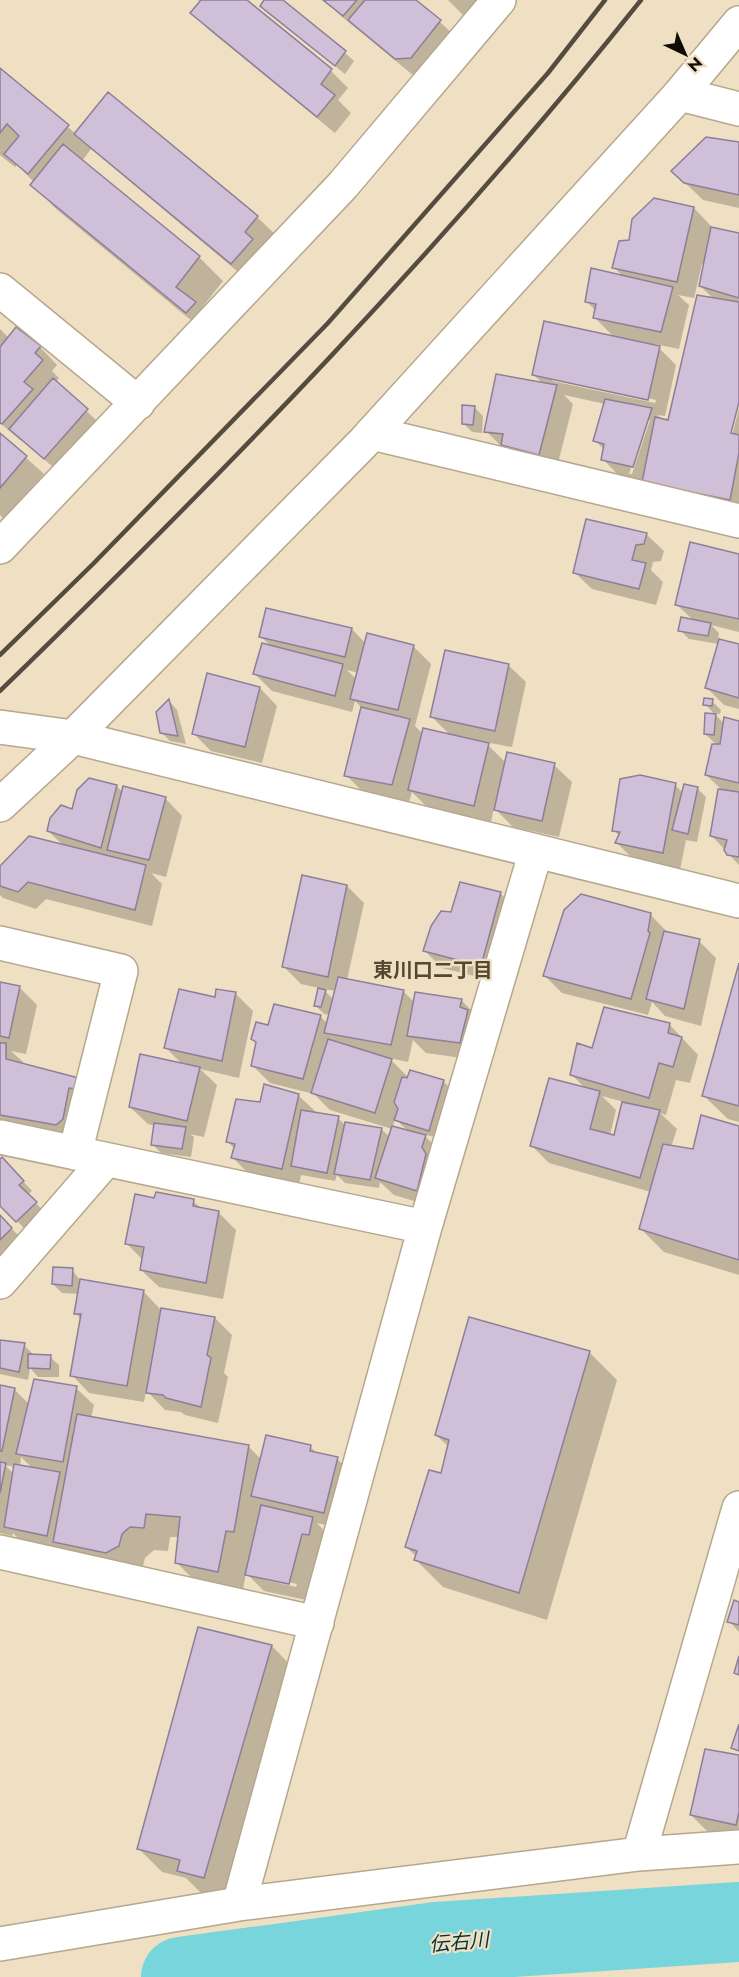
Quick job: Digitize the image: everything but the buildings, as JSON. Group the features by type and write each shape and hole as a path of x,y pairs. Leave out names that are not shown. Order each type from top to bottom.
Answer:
{"street":[{"path":"0,547 343,184 499,0"},
{"path":"0,805 73,737 372,433 680,94 739,23"},
{"path":"680,94 739,110"},
{"path":"0,290 138,403"},
{"path":"372,433 739,521"},
{"path":"0,727 73,737 739,901"},
{"path":"239,1904 425,1227 536,851"},
{"path":"0,943 121,971 90,1157 0,1282"},
{"path":"0,1137 425,1227"},
{"path":"639,1854 739,1508"},
{"path":"0,1552 317,1623"},
{"path":"0,1944 239,1904 639,1854 739,1847"}],"waterway":[{"name":"伝右川","path":"181,1977 437,1942 739,1922"}],"railway":[{"path":"0,655 93,564 328,323 548,73 605,0"},
{"path":"0,691 168,525 331,356 490,181 641,0"}],"district":[{"name":"東川口二丁目","path":"433,970"}]}
